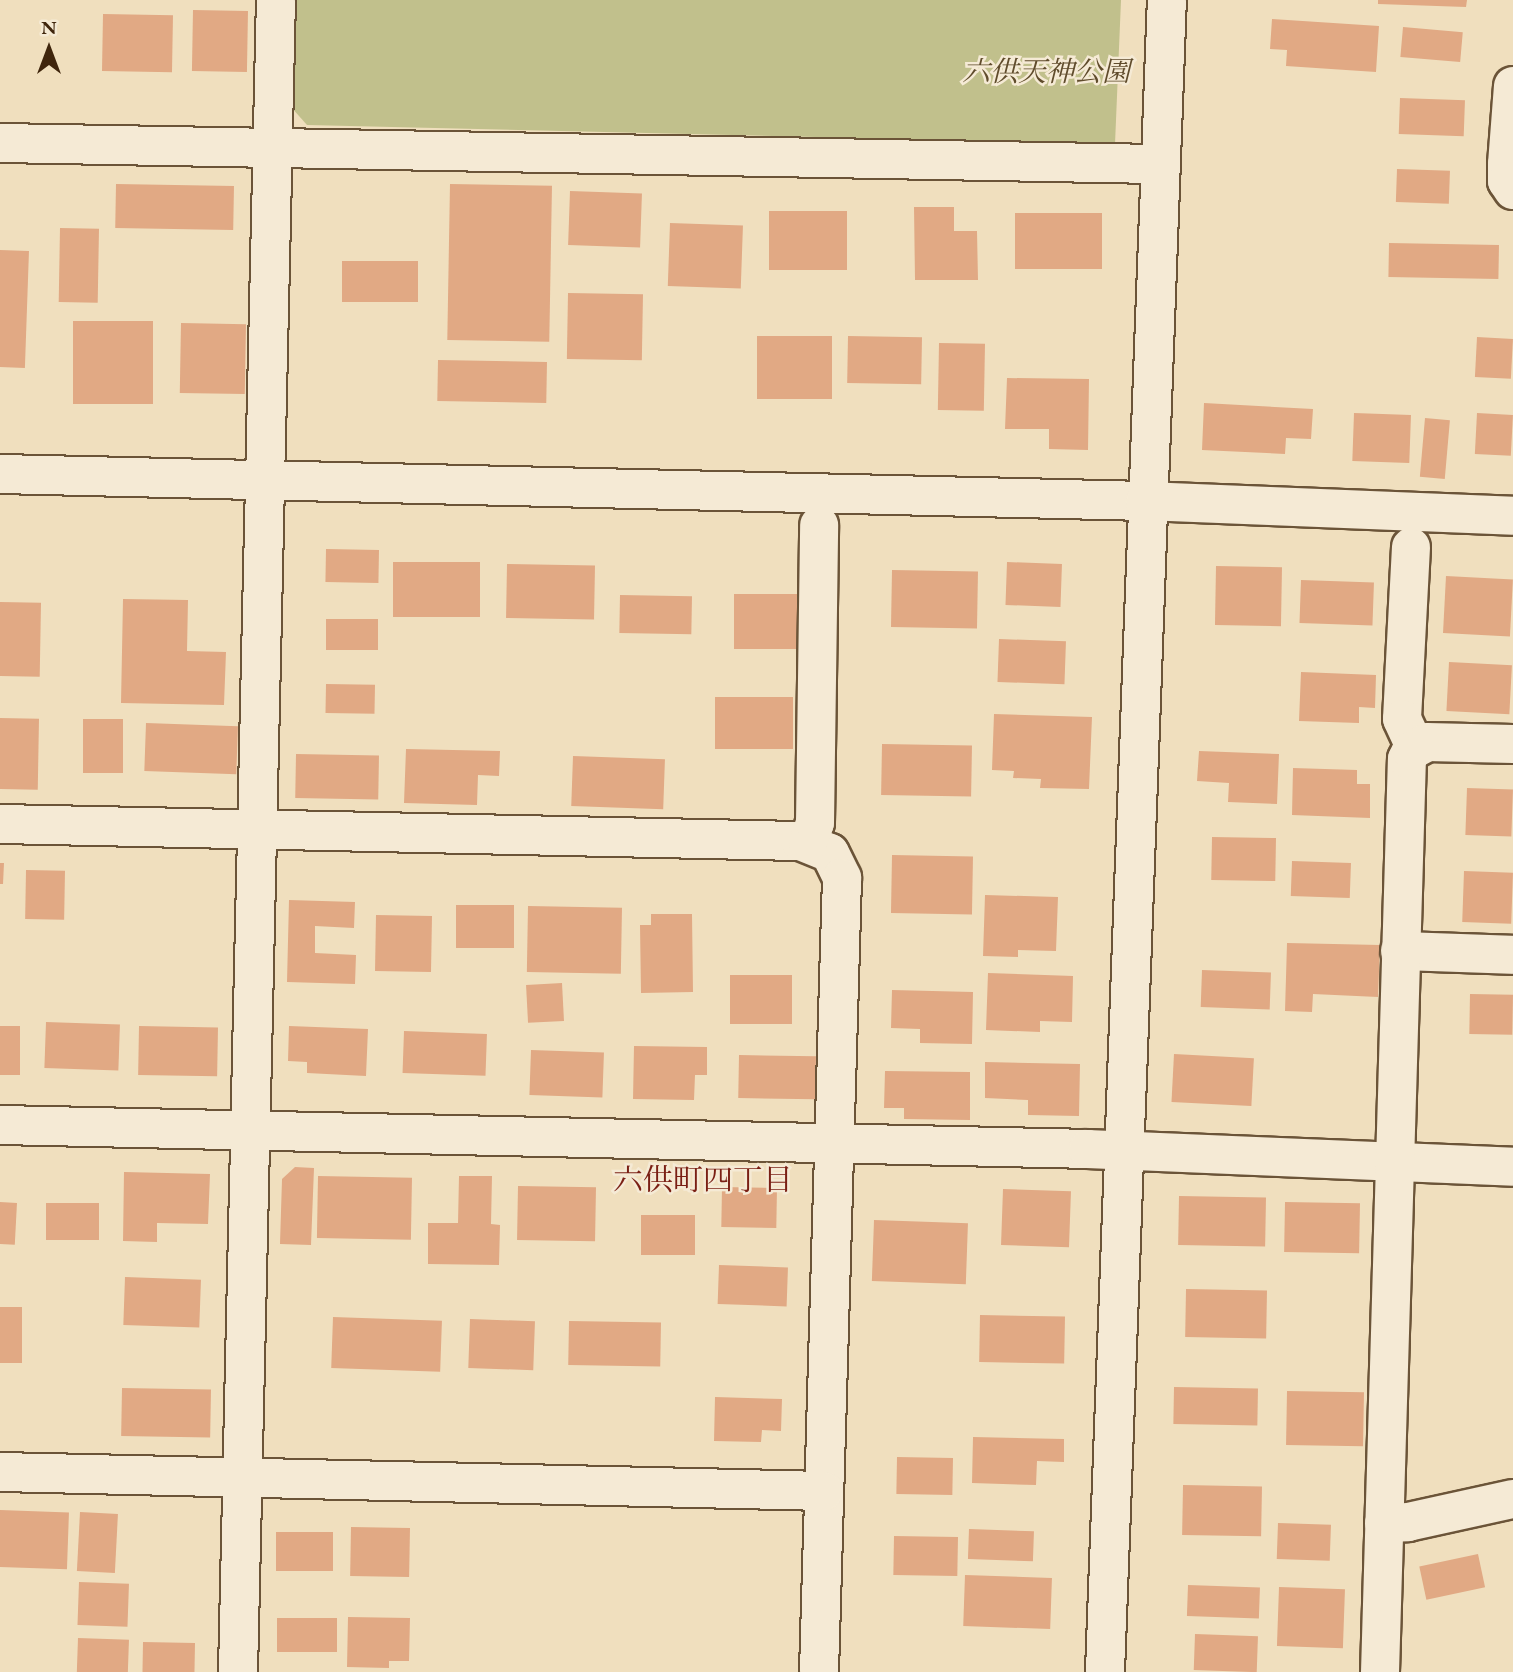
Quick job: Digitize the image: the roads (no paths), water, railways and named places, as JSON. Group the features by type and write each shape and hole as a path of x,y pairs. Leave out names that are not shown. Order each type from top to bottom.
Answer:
{"street":[{"path":"238,1672 255,830 276,0"},
{"path":"1105,1672 1145,501 1167,0"},
{"path":"1513,86 1507,181 1513,190"},
{"path":"0,144 1160,164"},
{"path":"0,474 1145,501 1513,516"},
{"path":"808,843 815,823 819,525"},
{"path":"1411,547 1402,719 1415,747"},
{"path":"1380,1672 1407,758 1415,747 1442,741 1513,744"},
{"path":"0,824 808,843 830,853 842,878 818,1672"},
{"path":"1400,951 1513,956"},
{"path":"0,1125 1123,1150 1513,1167"},
{"path":"0,1472 824,1491"},
{"path":"1384,1523 1408,1522 1513,1499"}],"district":[{"name":"六供町四丁目","path":"703,1180"}],"park label":[{"name":"六供天神公園","path":"1046,71"}]}
